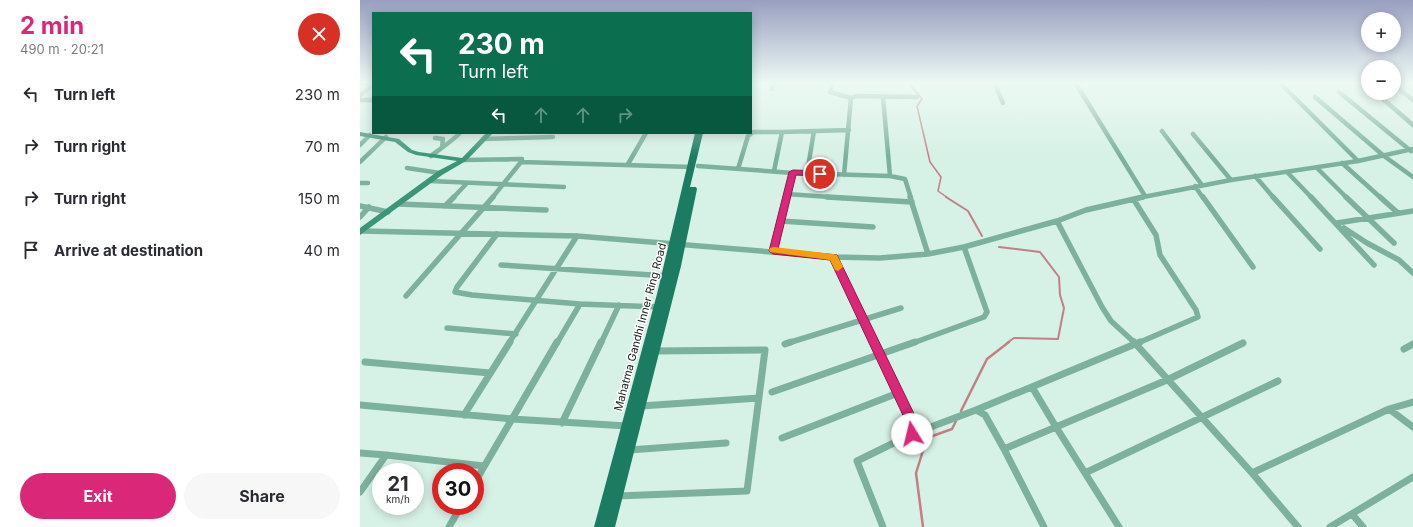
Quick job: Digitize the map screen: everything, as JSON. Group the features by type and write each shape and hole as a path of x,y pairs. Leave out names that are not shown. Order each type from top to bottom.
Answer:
{"main road":[{"path":"360,134 397,140 414,153 464,160"},
{"path":"362,229 388,212 440,173 464,160 489,134"},
{"name":"Mahatma Gandhi Inner Ring Road","path":"695,167 699,134"},
{"name":"Mahatma Gandhi Inner Ring Road","path":"609,527 641,406 695,167 705,134"},
{"name":"Mahatma Gandhi Inner Ring Road","path":"600,527 666,276 678,244"}],"street":[{"path":"844,175 850,107"},
{"path":"884,107 890,176"},
{"path":"1090,107 1146,196"},
{"path":"1304,107 1358,161"},
{"path":"1326,107 1384,156 1413,177"},
{"path":"1357,107 1412,151"},
{"path":"1392,107 1413,124"},
{"path":"752,133 849,130"},
{"path":"807,173 814,131"},
{"path":"1162,131 1202,185"},
{"path":"774,171 782,132"},
{"path":"432,156 442,147 450,143 459,134"},
{"path":"628,164 645,134"},
{"path":"738,169 748,136 750,134"},
{"path":"1193,134 1231,180"},
{"path":"360,145 370,135"},
{"path":"483,139 553,137"},
{"path":"360,162 386,138"},
{"path":"435,138 443,139 442,147"},
{"path":"362,229 578,236 833,257 880,258 928,254 964,247 1057,221 1086,210 1195,186 1317,168 1412,151"},
{"path":"464,160 522,159 521,162"},
{"path":"521,162 628,164 890,176 902,178 906,180 928,254"},
{"path":"406,296 461,232 484,208 521,162"},
{"path":"1342,163 1398,213"},
{"path":"407,168 440,173"},
{"path":"1317,168 1394,243"},
{"path":"773,251 793,172"},
{"path":"1287,172 1337,223 1374,265"},
{"path":"1255,176 1320,249"},
{"path":"430,181 564,187"},
{"path":"360,183 368,183"},
{"path":"445,206 467,183"},
{"path":"1195,186 1254,267"},
{"path":"788,194 912,202"},
{"path":"883,527 857,461 912,434 976,410 1198,317 1196,310 1160,254 1156,235 1134,200"},
{"path":"399,204 546,210"},
{"path":"360,206 388,212"},
{"path":"360,217 369,207"},
{"path":"1337,223 1413,211"},
{"path":"781,221 873,227"},
{"path":"1057,221 1102,307 1112,321 1135,344 1252,473 1298,527"},
{"path":"1337,223 1367,243 1399,260 1413,273"},
{"path":"497,234 457,287 455,292 472,295 580,304 659,307"},
{"path":"464,415 578,236"},
{"path":"772,392 980,319 986,314 964,247"},
{"path":"833,257 914,426 912,434"},
{"path":"501,265 666,276"},
{"path":"484,466 580,304"},
{"path":"562,423 620,305"},
{"path":"785,344 901,308"},
{"path":"447,328 516,334"},
{"path":"1004,449 1167,380 1243,343"},
{"path":"1404,349 1413,344"},
{"path":"618,496 747,491 765,350 654,351"},
{"path":"365,362 490,373"},
{"path":"1085,473 1278,381"},
{"path":"1032,387 1118,527"},
{"path":"782,438 898,392"},
{"path":"641,406 759,398"},
{"path":"1252,473 1389,409 1413,402"},
{"path":"360,405 562,423 627,426"},
{"path":"1389,409 1413,427"},
{"path":"976,410 984,415 1004,449 1044,527"},
{"path":"629,450 726,443"},
{"path":"360,453 457,463"},
{"path":"360,492 386,455"},
{"path":"1330,527 1413,477"},
{"path":"1352,514 1363,527"},
{"path":"449,527 456,515"}],"waterway":[{"path":"917,107 930,162 941,177 938,191 948,198"},
{"path":"946,197 968,211 982,236"},
{"path":"999,247 1040,252 1059,277 1060,295 1064,308 1058,339 1014,338 1007,343"},
{"path":"961,411 987,359 1009,342"},
{"path":"923,527 916,473 927,438 952,429 956,421"}],"slow traffic":[{"path":"774,250 773,251 833,257 838,267"}],"route":[{"path":"820,174 793,172 773,251 833,257 914,426 912,434"}]}
